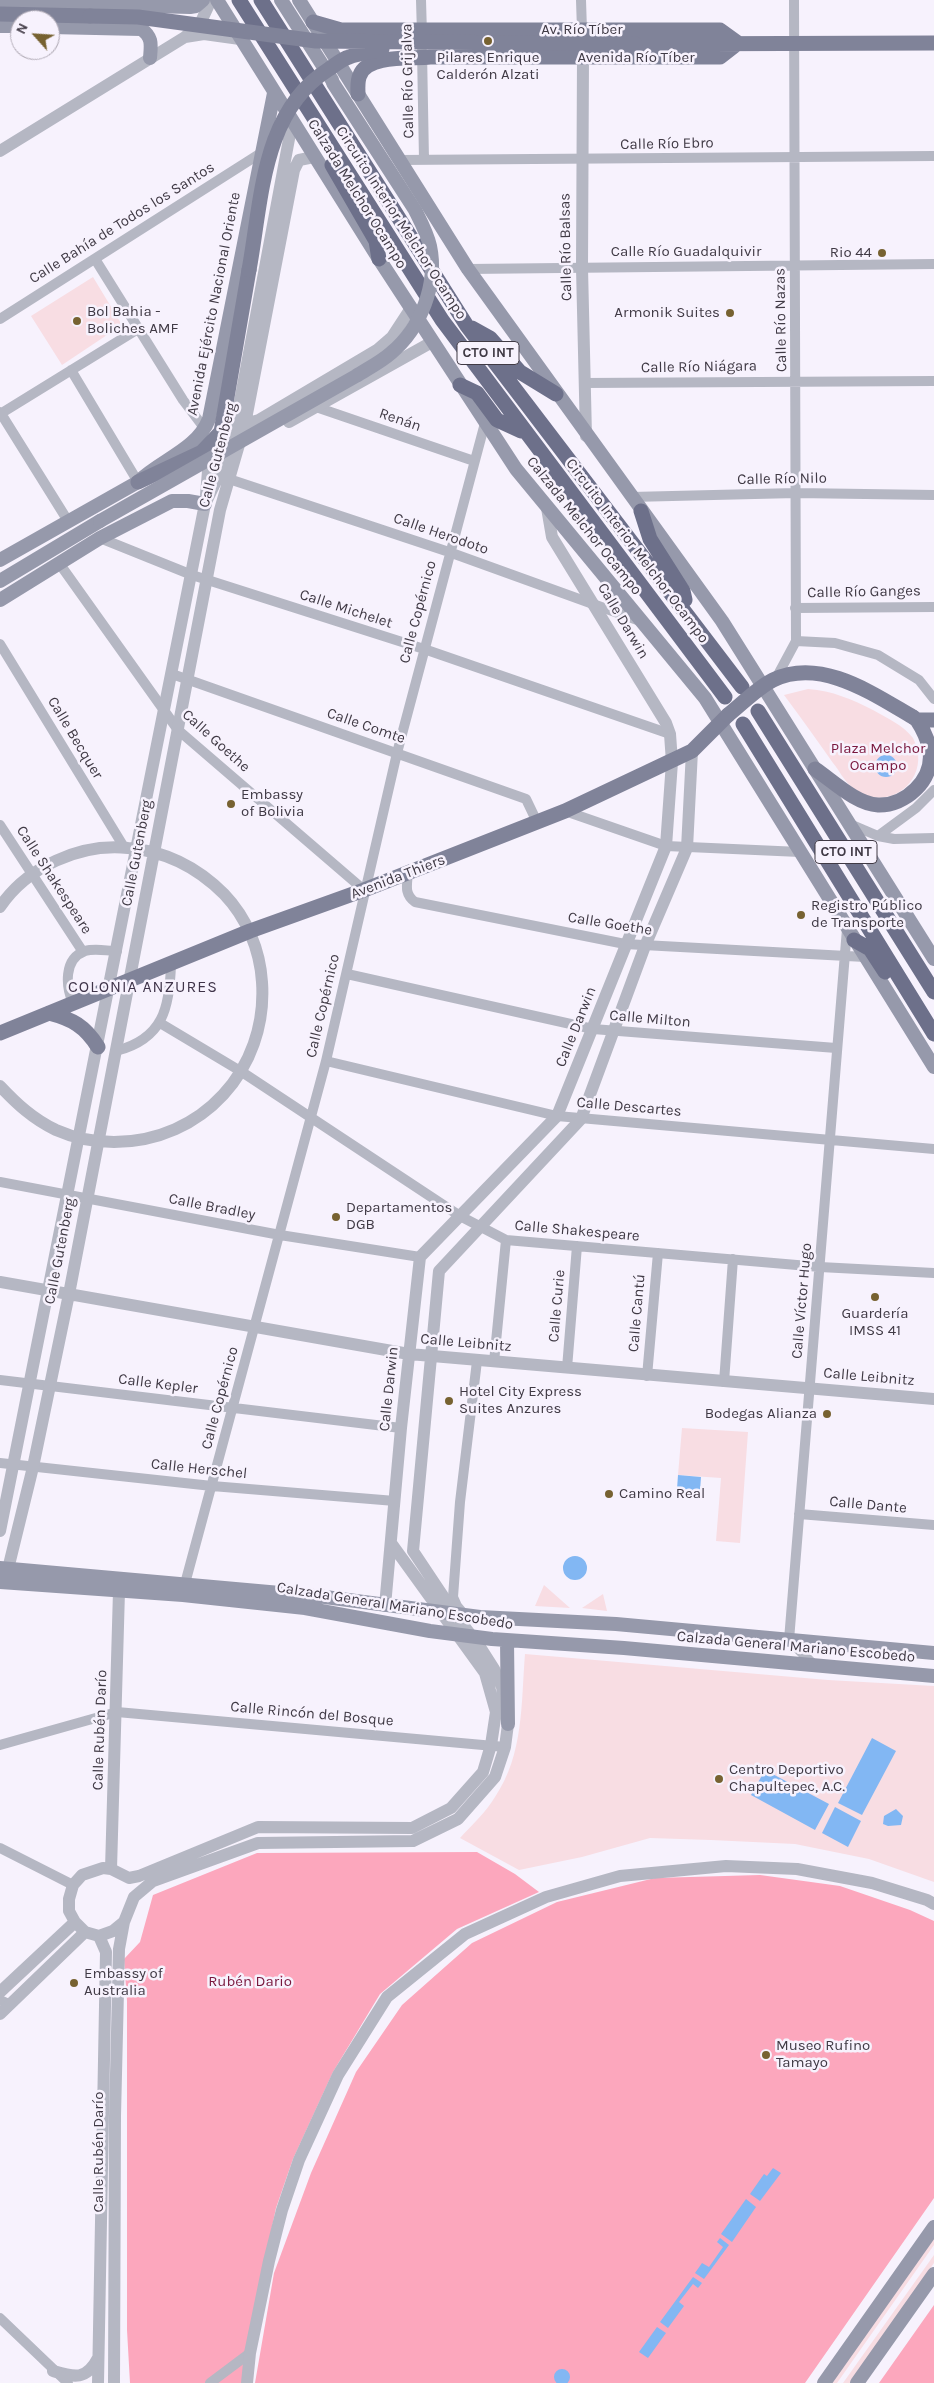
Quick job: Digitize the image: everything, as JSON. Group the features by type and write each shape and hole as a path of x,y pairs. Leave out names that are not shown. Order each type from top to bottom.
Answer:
{"highway":[{"name":"Circuito Interior Melchor Ocampo","path":"239,0 442,320 524,432 725,697"},
{"name":"Circuito Interior Melchor Ocampo","path":"261,0 468,326 742,687"},
{"path":"326,139 332,168 376,241 379,259"},
{"path":"468,326 490,338 520,372 556,394"},
{"path":"460,385 478,393 497,420 524,432"},
{"path":"641,511 650,539 682,591 691,618"},
{"name":"CTO INT","path":"758,711 929,980 934,992"},
{"name":"CTO INT","path":"743,724 934,1034"},
{"path":"850,934 870,949 901,995 917,1007"}],"main road":[{"path":"0,2 190,7 196,6 203,0"},
{"name":"Calzada Melchor Ocampo","path":"217,0 292,123 516,469 640,622 724,719 800,852 934,1067"},
{"path":"0,581 100,521 356,376 392,353 414,328 426,302 432,273 427,237 415,210 282,0"},
{"name":"CTO INT","path":"299,0 468,269 586,436 770,687 815,769 932,951"},
{"path":"0,14 138,17 316,42 406,44 934,43"},
{"path":"313,22 337,30 426,31 428,44 426,58"},
{"path":"60,27 140,29 148,34 151,39 150,58"},
{"name":"Av. Río Tíber","path":"426,31 720,30 738,43"},
{"name":"Avenida Río Tíber","path":"358,94 359,76 370,64 385,60 426,58 720,57 738,43"},
{"path":"138,482 202,452 221,432 270,155 288,109 304,89 321,74 347,57 406,44"},
{"name":"Avenida Ejército Nacional Oriente","path":"0,560 138,482 157,466 193,443 205,429 209,419 260,154 274,93"},
{"path":"0,600 100,538 172,501 205,504"},
{"path":"770,687 797,674 834,677 866,690 915,718 934,720"},
{"name":"Avenida Thiers","path":"0,1034 250,931 364,890 565,811 692,751 724,719 770,687"},
{"path":"815,769 862,801 878,805 906,797 916,790 928,772 930,753 915,718"},
{"path":"49,1013 68,1018 82,1026 90,1033 98,1047"},
{"name":"Calzada General Mariano Escobedo","path":"4,1569 184,1590 305,1608 458,1635 508,1641 624,1648 934,1676"},
{"name":"Calzada General Mariano Escobedo","path":"1,1584 119,1591 184,1590 325,1597 461,1615 616,1624 934,1654"},
{"path":"508,1641 508,1724"},
{"path":"824,2383 934,2227"},
{"path":"857,2383 934,2274"}],"street":[{"path":"0,151 185,37 200,24 211,0"},
{"name":"Calle Río Grijalva","path":"421,0 426,31"},
{"path":"581,0 582,30"},
{"name":"Calle Río Nazas","path":"794,0 796,158 796,640"},
{"path":"185,37 204,34 240,39"},
{"name":"Calle Río Grijalva","path":"424,160 426,58"},
{"name":"Calle Río Balsas","path":"583,58 581,160 586,436"},
{"name":"Calle Gutenberg","path":"1,1584 33,1467 69,1294 220,510 246,424 292,123"},
{"name":"Calle Bahía de Todos los Santos","path":"0,318 260,154"},
{"name":"Calle Río Ebro","path":"400,160 934,156"},
{"name":"Calle Gutenberg","path":"0,1531 110,989 131,848 164,714 205,504 223,467 235,428 278,223 295,165 301,159 314,157"},
{"path":"248,218 278,223"},
{"path":"95,259 183,400 205,429"},
{"name":"Calle Río Guadalquivir","path":"468,269 934,264"},
{"path":"246,424 259,420 378,350 392,337 410,308"},
{"path":"68,521 0,413 138,329"},
{"path":"238,449 432,342"},
{"path":"70,370 138,482"},
{"name":"Calle Río Niágara","path":"584,383 934,381"},
{"name":"Renán","path":"316,407 474,461"},
{"name":"Calle Copérnico","path":"184,1590 326,1061 396,753 485,423"},
{"path":"205,504 208,471 221,432"},
{"name":"Calle Herodoto","path":"229,479 449,552 640,622"},
{"name":"Calle Río Nilo","path":"631,497 796,493 934,495"},
{"name":"Calle Darwin","path":"385,1606 401,1428 420,1257 557,1116 666,846 672,762 670,734 666,723 552,537 547,508"},
{"name":"Calle Michelet","path":"100,538 192,575 424,649 670,734"},
{"name":"Calle Goethe","path":"59,563 164,714 178,730 364,890"},
{"name":"Calle Río Ganges","path":"795,608 934,607"},
{"path":"770,687 796,640 835,643 878,655 918,680 934,700"},
{"name":"Calle Becquer","path":"0,644 131,848"},
{"name":"Calle Comte","path":"172,674 526,799 537,822"},
{"path":"391,1543 484,1673 494,1699 496,1712 483,1772 451,1808 412,1835 294,1827 258,1827 139,1876 129,1878 103,1868 90,1871 82,1875 73,1885 69,1899 69,1911 75,1922 86,1932 99,1936 113,1931 126,1917 134,1897 153,1881 258,1843 412,1835 458,1818 494,1777 505,1747 508,1724 502,1687 494,1668 461,1615 413,1551 439,1271 581,1119 615,1031 644,946 686,848 692,751"},
{"path":"878,836 916,808 934,790"},
{"path":"565,811 666,846 800,852"},
{"path":"850,824 878,836 934,838"},
{"name":"Calle Shakespeare","path":"0,825 83,952"},
{"path":"0,906 7,897 33,874 61,858 92,849 131,848 154,852 184,863 211,881 233,904 250,931 261,966 263,1002 257,1038 242,1072 221,1098 195,1120 164,1134 132,1142 98,1142 80,1138 57,1130 36,1119 16,1104 0,1086"},
{"name":"Calle Goethe","path":"408,873 406,891 415,902 625,944 865,957"},
{"name":"Calle Víctor Hugo","path":"789,1640 836,1048 845,955 850,934"},
{"path":"73,1003 67,983 68,971 74,960 83,952 92,950 117,951"},
{"path":"116,1051 133,1047 149,1036 160,1022 168,1005 171,964"},
{"name":"Calle Milton","path":"346,974 593,1029 836,1048"},
{"name":"Calle Shakespeare","path":"160,1022 242,1072 479,1228 506,1240 820,1267 934,1273"},
{"name":"Calle Descartes","path":"326,1061 557,1116 829,1138 934,1149"},
{"name":"Calle Bradley","path":"0,1182 280,1235 420,1257"},
{"path":"494,1362 506,1240"},
{"name":"Calle Curie","path":"567,1368 578,1246"},
{"name":"Calle Cantú","path":"647,1376 658,1253"},
{"path":"724,1382 733,1259"},
{"name":"Calle Leibnitz","path":"0,1282 409,1354 647,1376 934,1399"},
{"path":"461,1615 453,1597 460,1502 477,1361"},
{"name":"Calle Kepler","path":"0,1380 401,1428"},
{"name":"Calle Herschel","path":"0,1463 212,1486 395,1501"},
{"name":"Calle Dante","path":"800,1514 934,1525"},
{"name":"Calle Rubén Darío","path":"114,2383 114,2116 119,1949 130,1896 126,1882 114,1871 119,1591"},
{"path":"789,1640 814,1665"},
{"path":"0,1746 117,1712"},
{"name":"Calle Rincón del Bosque","path":"117,1712 490,1744 505,1747"},
{"path":"294,1827 294,1842"},
{"path":"0,1848 73,1885"},
{"path":"247,2383 250,2352 282,2210 300,2160 338,2075 387,1997 465,1934 546,1897 620,1876 726,1866 797,1869 872,1883 927,1900 934,1904"},
{"path":"0,1992 75,1922"},
{"path":"0,2014 5,2002 86,1932"},
{"name":"Calle Rubén Darío","path":"98,2383 106,1952 99,1936"},
{"path":"0,2318 55,2376 68,2383"},
{"path":"210,2383 250,2352"},
{"path":"55,2376 79,2376 89,2370 98,2358"}],"green space":[{"name":"Bol Bahia - Boliches AMF","path":"93,277 122,325 62,365 31,316"},
{"name":"Plaza Melchor Ocampo","path":"808,689 842,696 857,702 894,722 909,733 913,738 918,753 917,767 912,779 904,789 893,795 880,798 866,795 849,785 784,695"},
{"path":"682,1428 748,1432 740,1543 716,1541 721,1478 678,1475"},
{"path":"544,1585 570,1608 535,1606"},
{"path":"603,1594 607,1611 582,1608"},
{"name":"Centro Deportivo Chapultepec, A.C.","path":"525,1654 828,1680 934,1686 934,1882 869,1859 795,1844 650,1838 582,1857 519,1870 460,1838 491,1803 504,1781 511,1763 519,1728"},
{"name":"Rubén Dario","path":"477,1852 515,1874 539,1892 457,1929 380,1994 333,2072 293,2159 276,2208 247,2345 242,2383 130,2383 127,2330 127,2001 124,1959 140,1942 153,1895 257,1853"},
{"path":"760,1875 840,1886 910,1910 934,1921 934,2198 805,2383 255,2383 274,2273 311,2173 356,2072 402,2005 472,1943 557,1902 655,1878"},
{"path":"934,2237 934,2245 837,2383 832,2383"},
{"path":"934,2255 934,2263 850,2383 843,2383"},
{"path":"934,2305 934,2383 879,2383"}],"water":[{"path":"886,755 894,758 897,766 894,774 886,777 878,774 875,766 878,758"},
{"path":"678,1475 701,1477 700,1491 677,1489"},
{"path":"575,1556 583,1560 587,1568 583,1576 575,1580 567,1576 563,1568 567,1560"},
{"path":"872,1738 896,1751 862,1815 838,1803"},
{"path":"765,1770 829,1804 815,1830 751,1795"},
{"path":"835,1807 861,1821 848,1847 822,1833"},
{"path":"896,1809 903,1816 901,1825 888,1826 883,1824 884,1816"},
{"path":"773,2168 781,2173 760,2201 750,2194 764,2174 767,2176"},
{"path":"746,2199 756,2207 732,2242 721,2234"},
{"path":"720,2238 729,2245 704,2279 695,2273 702,2263 709,2267 723,2247 717,2242"},
{"path":"693,2277 702,2283 698,2288 693,2284 679,2302 684,2306 668,2328 660,2322"},
{"path":"657,2327 666,2333 648,2358 639,2352"},
{"path":"562,2369 570,2377 562,2385 554,2377"}],"place":[{"name":"Pilares Enrique Calderón Alzati","path":"488,41"},
{"name":"Rio 44","path":"882,253"},
{"name":"Armonik Suites","path":"730,313"},
{"name":"Bol Bahia - Boliches AMF","path":"77,321"},
{"name":"Embassy of Bolivia","path":"231,804"},
{"name":"Registro Público de Transporte","path":"801,915"},
{"name":"Departamentos DGB","path":"336,1217"},
{"name":"Guardería IMSS 41","path":"875,1297"},
{"name":"Hotel City Express Suites Anzures","path":"449,1401"},
{"name":"Bodegas Alianza","path":"827,1414"},
{"name":"Camino Real","path":"609,1494"},
{"name":"Centro Deportivo Chapultepec, A.C.","path":"719,1779"},
{"name":"Embassy of Australia","path":"74,1983"},
{"name":"Museo Rufino Tamayo","path":"766,2055"}],"district":[{"name":"COLONIA ANZURES","path":"143,987"}]}
